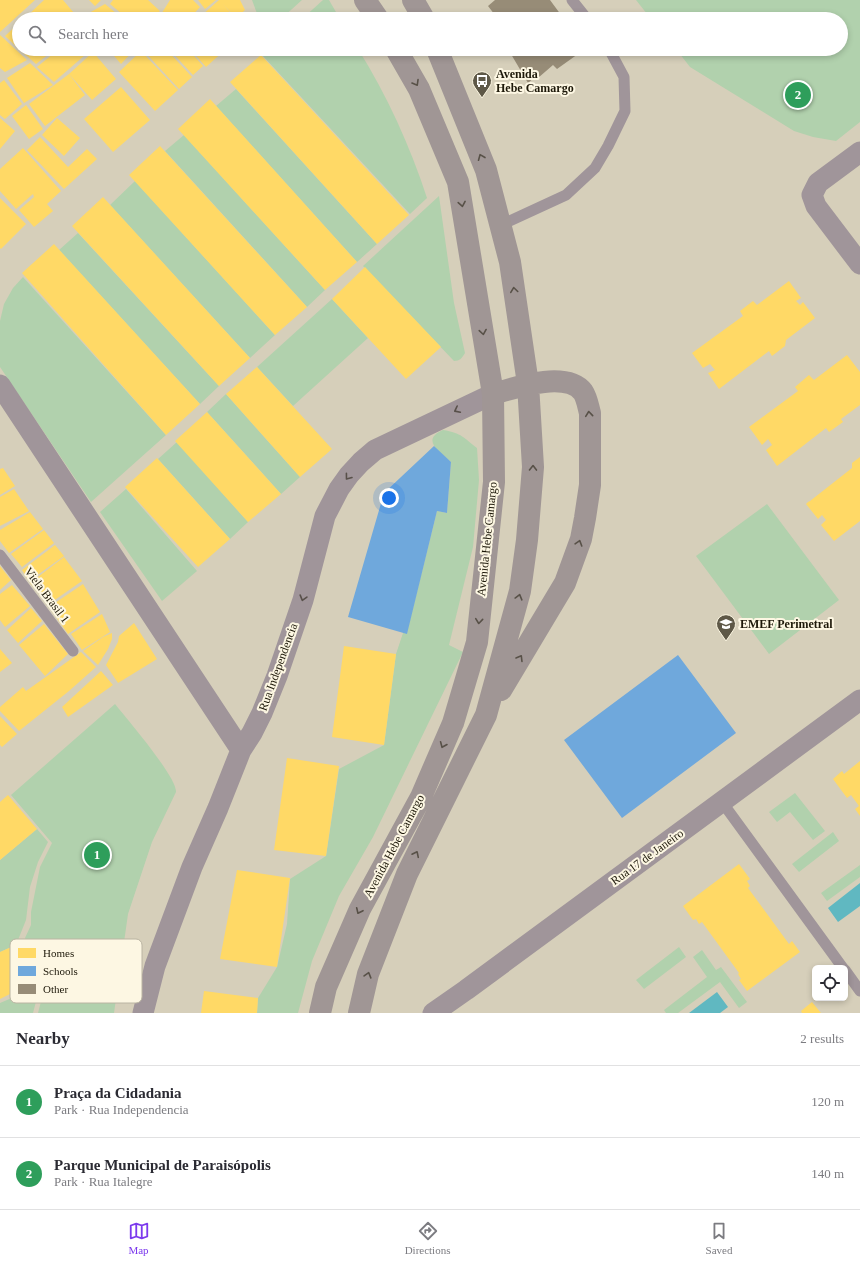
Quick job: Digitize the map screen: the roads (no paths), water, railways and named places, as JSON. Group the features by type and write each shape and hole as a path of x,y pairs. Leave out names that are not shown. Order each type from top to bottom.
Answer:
{"main road":[{"path":"364,0 373,12"},
{"path":"413,0 420,12"},
{"name":"Avenida Hebe Camargo","path":"320,1013 326,987 360,908 420,797 453,723 477,642 494,482 493,394 458,182 419,89 400,56"},
{"name":"Avenida Hebe Camargo","path":"359,1013 368,974 406,874 486,715 520,591 527,540 533,467 528,384 510,262 486,170 440,56"},
{"path":"486,715 564,583 581,539 586,518 590,485 590,413 588,402 583,392 570,384 548,381 528,384 493,394"}],"street":[{"path":"860,152 818,183 812,194 816,206 860,264"},
{"path":"0,385 241,750"},
{"name":"Rua Independencia","path":"143,1013 155,966 192,866 218,808 241,750 255,726 277,676 303,600 325,516 339,489 361,462 375,450 493,394"},
{"name":"Rua 17 de Janeiro","path":"433,1013 860,700"}],"lane":[{"path":"572,0 581,12"},
{"path":"501,226 566,195 594,168 605,152 625,111 624,77 613,56"},
{"name":"Viela Brasil 1","path":"0,555 73,651"},
{"path":"722,802 841,965"},
{"path":"848,974 860,991"}],"water":[{"path":"860,883 860,906 838,922 828,908"},
{"path":"717,992 728,1007 720,1013 689,1013"}],"place":[{"name":"Parque Municipal de Paraisópolis","path":"798,95"},
{"name":"Avenida Hebe Camargo","path":"482,98"},
{"name":"EMEF Perimetral","path":"726,641"},
{"name":"Praça da Cidadania","path":"97,855"}]}
